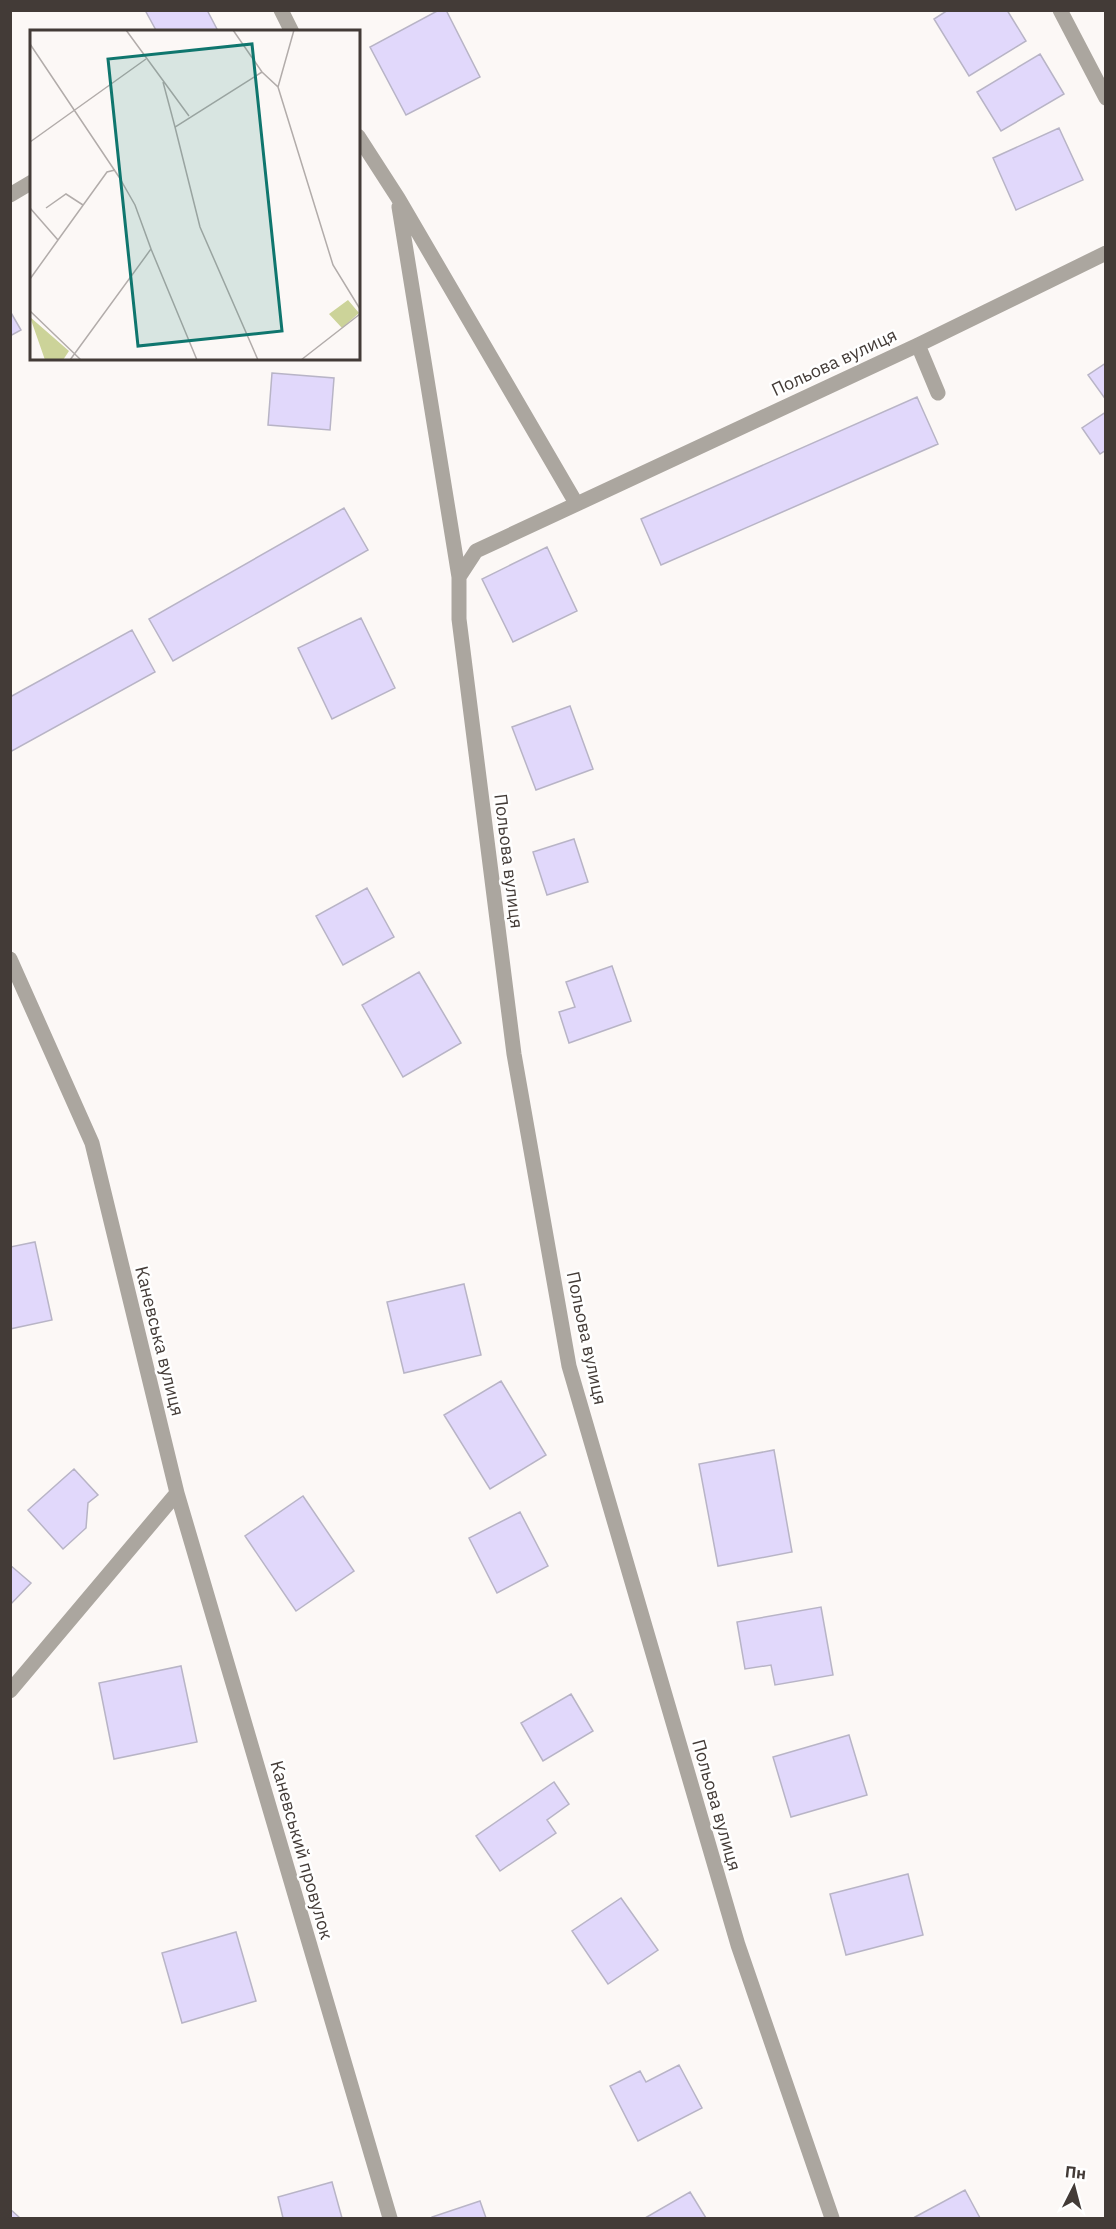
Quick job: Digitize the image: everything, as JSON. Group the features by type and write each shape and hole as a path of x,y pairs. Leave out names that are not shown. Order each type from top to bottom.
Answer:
{"street":[{"path":"280,10 291,30"},
{"path":"1060,10 1106,98"},
{"path":"360,139 398,198 576,503"},
{"path":"10,195 30,183"},
{"path":"398,198 459,577"},
{"name":"Польова вулиця","path":"832,2218 738,1945 569,1366 514,1054 459,619 459,577 476,551 918,345 1106,253"},
{"path":"918,345 938,393"},
{"name":"Каневська вулиця","path":"10,959 92,1143 177,1493"},
{"path":"10,1691 177,1493"},
{"name":"Каневський провулок","path":"177,1493 390,2218"}],"building":[{"path":"145,10 207,10 217,30 156,30"},
{"path":"439,10 446,10 480,77 406,115 370,47"},
{"path":"948,10 1007,10 1026,41 969,76 934,19"},
{"path":"1040,54 1064,94 1001,131 977,92"},
{"path":"1059,128 1083,180 1016,210 993,158"},
{"path":"10,311 21,330 10,336"},
{"path":"1106,363 1106,400 1088,375"},
{"path":"272,373 334,378 330,430 268,425"},
{"path":"917,397 938,444 661,565 641,519"},
{"path":"1106,412 1106,450 1100,454 1082,428"},
{"path":"344,508 368,550 173,661 149,619"},
{"path":"547,547 577,611 513,642 482,579"},
{"path":"361,618 395,688 332,719 298,648"},
{"path":"132,630 155,672 10,752 10,697"},
{"path":"570,706 593,769 536,790 512,727"},
{"path":"574,839 588,882 547,895 533,852"},
{"path":"367,888 394,937 343,965 316,916"},
{"path":"612,966 631,1021 569,1043 559,1012 575,1007 566,982"},
{"path":"419,972 461,1043 403,1077 362,1005"},
{"path":"35,1242 52,1320 10,1329 10,1247"},
{"path":"464,1284 481,1355 404,1373 387,1302"},
{"path":"501,1381 546,1455 490,1489 444,1415"},
{"path":"774,1450 792,1552 718,1566 699,1464"},
{"path":"74,1469 98,1495 88,1503 86,1528 63,1549 28,1510"},
{"path":"303,1496 354,1571 296,1611 245,1536"},
{"path":"520,1512 548,1566 497,1593 469,1538"},
{"path":"10,1565 31,1583 10,1605"},
{"path":"821,1607 833,1675 775,1685 771,1665 745,1669 737,1622"},
{"path":"181,1666 197,1742 114,1759 99,1683"},
{"path":"571,1694 593,1731 543,1761 521,1723"},
{"path":"849,1735 867,1795 791,1817 773,1757"},
{"path":"554,1782 569,1804 547,1820 556,1833 500,1871 476,1836"},
{"path":"908,1874 923,1935 846,1955 830,1894"},
{"path":"621,1898 658,1950 608,1984 572,1931"},
{"path":"236,1932 256,2001 182,2023 162,1953"},
{"path":"679,2065 702,2108 638,2141 610,2086 640,2071 646,2082"},
{"path":"332,2182 342,2218 283,2218 278,2197"},
{"path":"965,2190 980,2218 915,2217"},
{"path":"690,2192 706,2218 645,2218"},
{"path":"480,2201 486,2218 432,2218 432,2217"},
{"path":"10,2209 20,2218 10,2218"}]}
